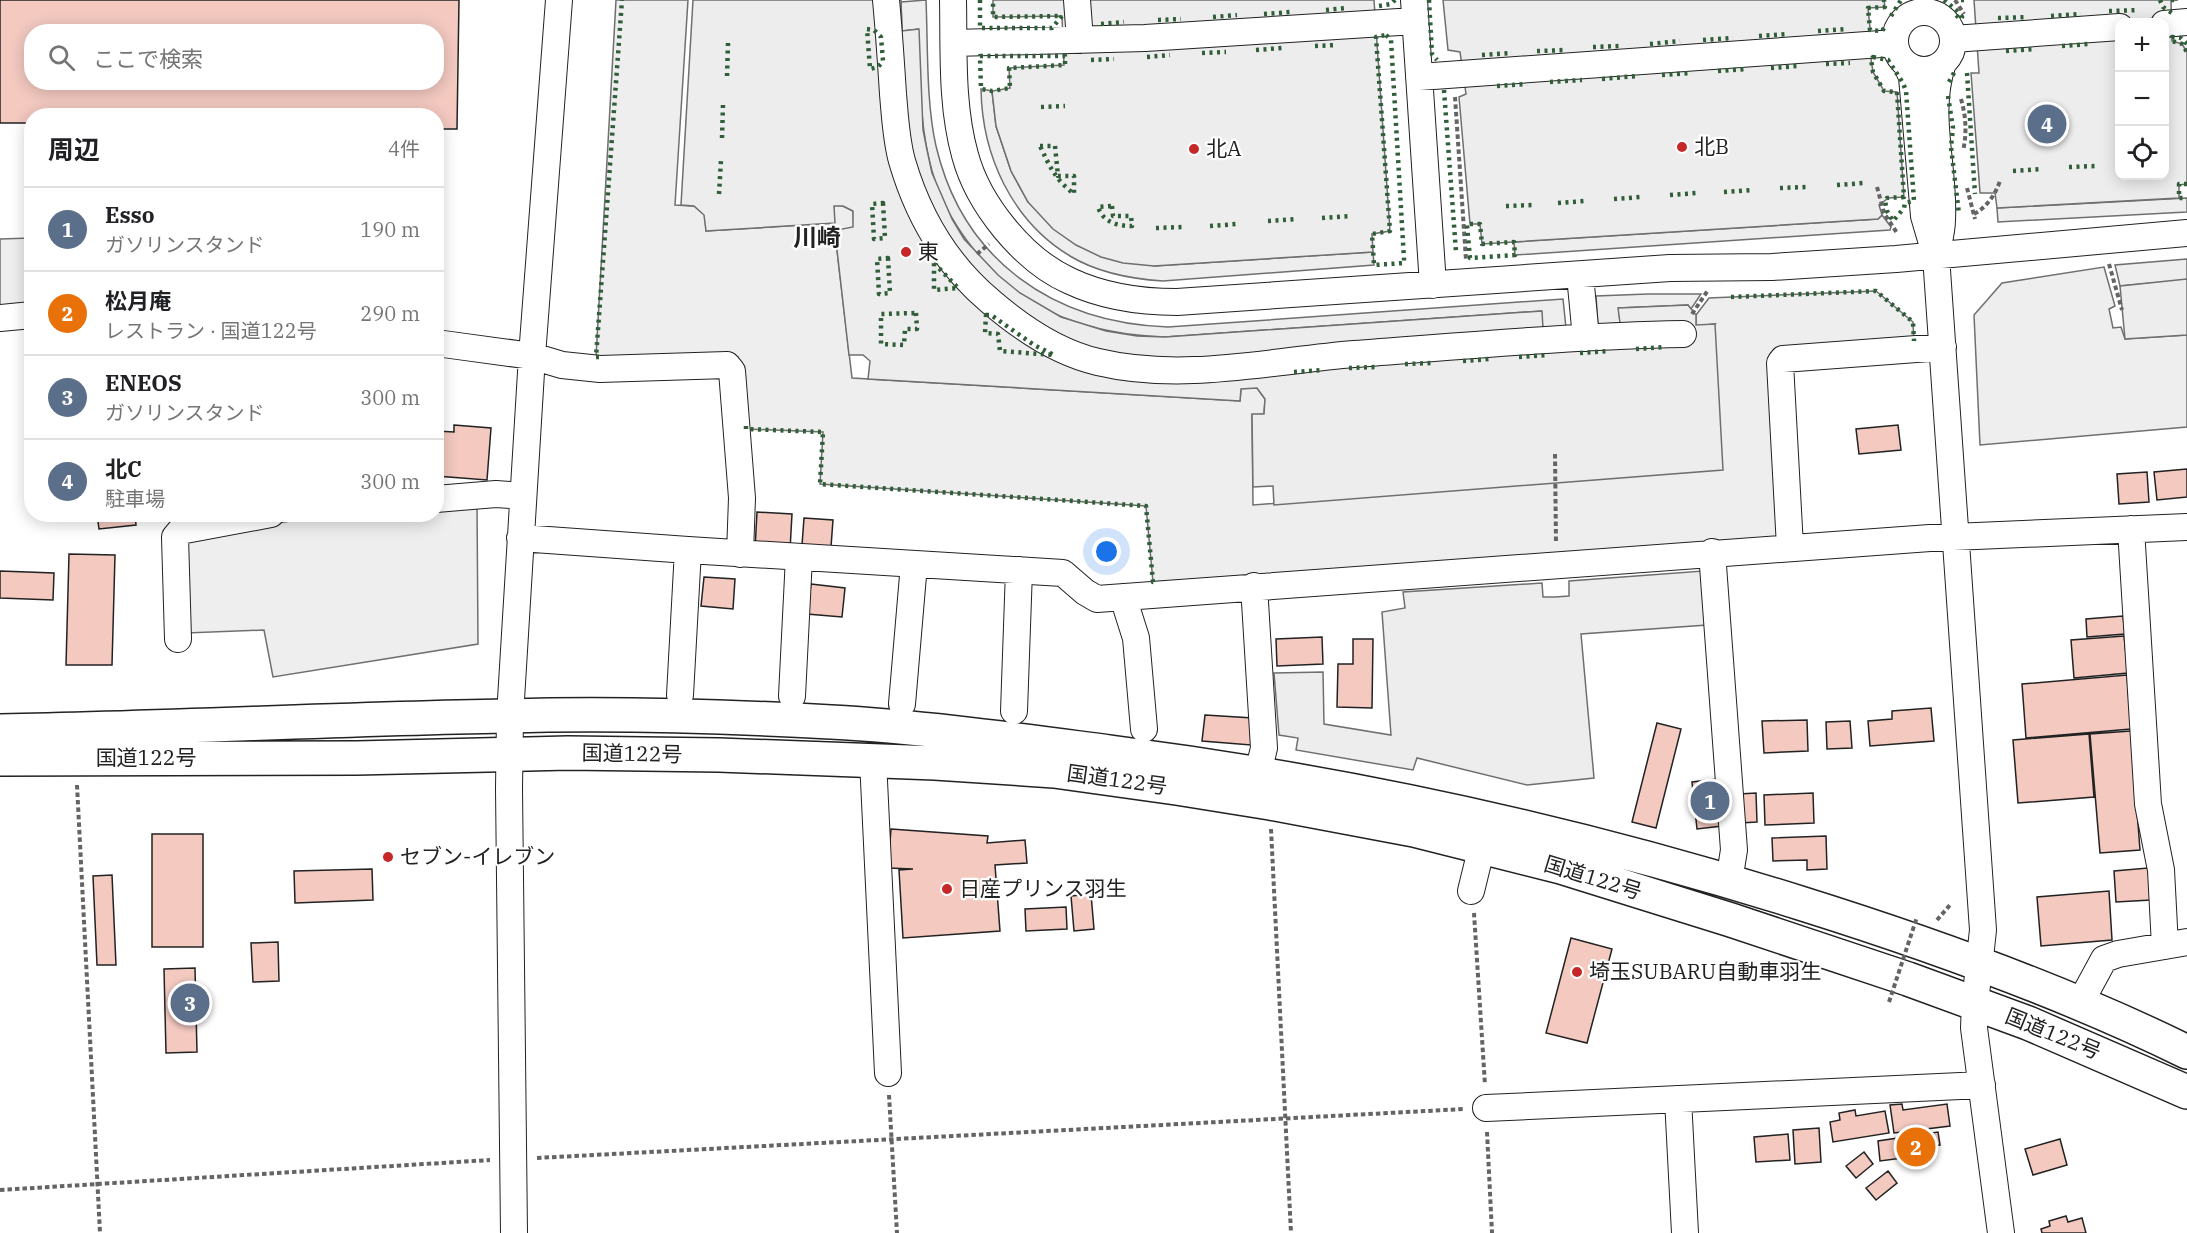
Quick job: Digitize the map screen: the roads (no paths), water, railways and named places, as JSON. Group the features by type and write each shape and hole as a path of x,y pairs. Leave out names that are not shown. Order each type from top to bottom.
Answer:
{"highway":[{"name":"国道122号","path":"0,731 510,716 723,718 913,728 1258,773 1462,813 1672,864 1729,881 1899,934 1980,964 2148,1033 2187,1052"},
{"name":"国道122号","path":"0,759 346,758 510,754 719,755 873,760 1054,771 1270,803 1414,830 1482,846 1561,867 1731,920 1974,1003 2037,1027 2187,1092"}],"street":[{"path":"514,1233 510,716 532,356 559,0"},
{"path":"886,0 895,124 901,160 920,209 937,243 959,272 1007,315 1053,344 1098,362 1131,368 1201,369 1352,354 1586,338 1683,334"},
{"path":"953,0 959,124 972,174 995,215 1008,233 1026,250 1068,280 1112,296 1144,302 1177,302 1670,268 1772,267 1936,256 2187,233"},
{"path":"1077,0 1080,40"},
{"path":"2001,1233 1974,1028 1974,1003 1983,930 1936,256 1924,216 1912,77 1901,53 1896,31 1902,21 1922,6 1944,19 1952,32 2115,27"},
{"path":"954,43 1145,38 1415,11 1433,285"},
{"path":"2169,24 2187,22"},
{"path":"1936,256 1942,221 1936,96 1943,63 1951,52 1960,31"},
{"path":"1419,77 1901,53 1918,69 1925,70 1943,63"},
{"path":"1580,275 1586,338"},
{"path":"0,318 24,316"},
{"path":"444,344 532,356 562,365 600,369 727,365 732,371 742,498 740,554"},
{"path":"1791,547 1780,363 1783,359 1942,347"},
{"path":"444,498 496,494 523,496"},
{"path":"178,639 175,537 180,531 228,522"},
{"path":"520,538 740,554 1064,573 1085,592 1097,598 1712,552 1956,537 2187,527"},
{"path":"2079,1005 2104,959 2118,954 2176,944 2148,804 2131,529"},
{"path":"680,695 687,550"},
{"path":"1712,552 1734,850 1729,881"},
{"path":"792,696 799,557"},
{"path":"902,704 914,564"},
{"path":"1014,711 1019,570"},
{"path":"1254,586 1264,748 1258,773"},
{"path":"1123,597 1136,638 1144,729"},
{"path":"873,760 888,1074"},
{"path":"1471,891 1482,846"},
{"path":"1486,1108 1982,1085"},
{"path":"1678,1099 1685,1233"}],"place":[{"name":"北C","path":"2047,124"},
{"name":"北B","path":"1682,147"},
{"name":"北A","path":"1194,149"},
{"name":"東","path":"906,252"},
{"name":"Esso","path":"1710,801"},
{"name":"セブン-イレブン","path":"388,857"},
{"name":"日産プリンス羽生","path":"947,889"},
{"name":"埼玉SUBARU自動車羽生","path":"1577,972"},
{"name":"ENEOS","path":"190,1003"},
{"name":"松月庵","path":"1916,1147"}],"district":[{"name":"川崎","path":"817,238"}]}
